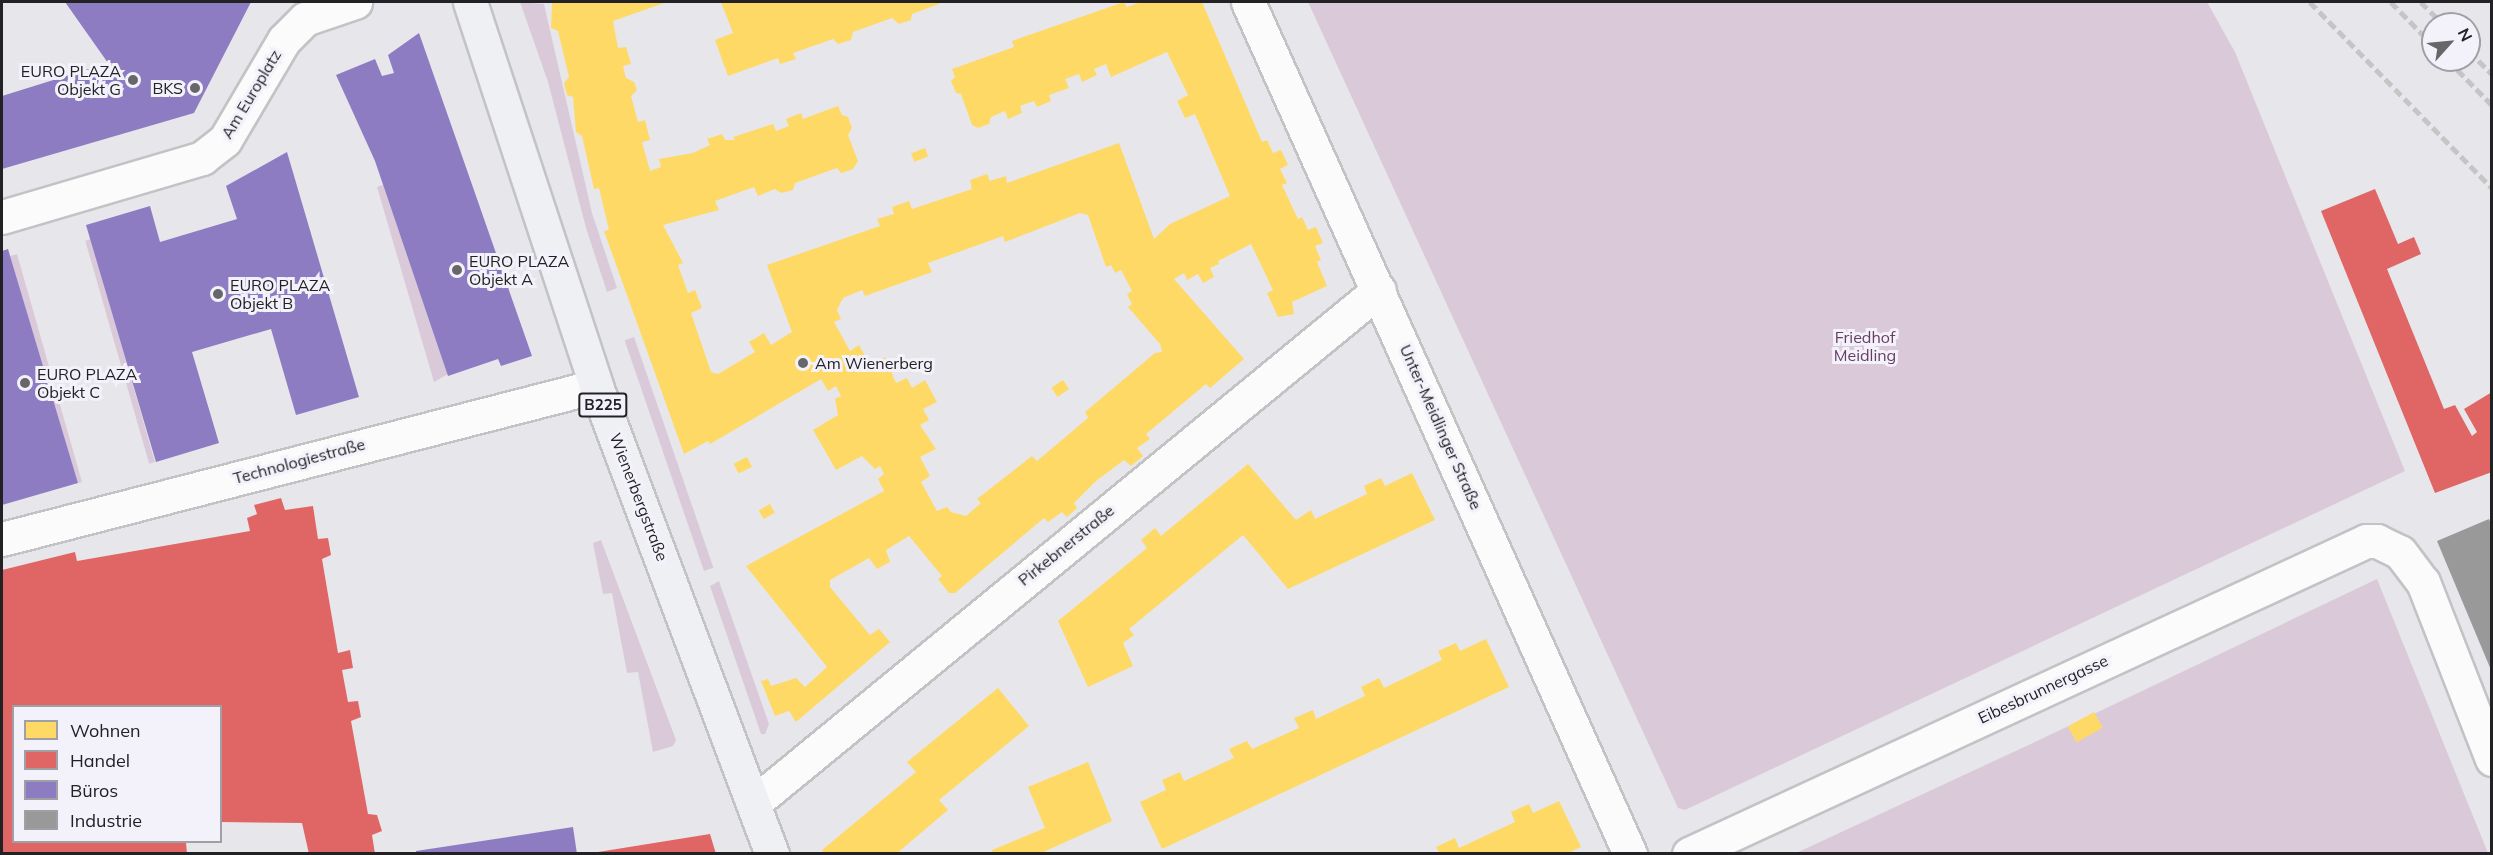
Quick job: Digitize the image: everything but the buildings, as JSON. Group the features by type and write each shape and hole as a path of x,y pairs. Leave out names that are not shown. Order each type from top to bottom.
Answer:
{"main road":[{"name":"Wienerbergstraße","path":"470,2 596,386 755,802 772,854"}],"street":[{"name":"Am Europlatz","path":"2,217 202,158 225,140 284,40 304,19 355,2"},
{"name":"Unter-Meidlinger Straße","path":"1248,2 1630,854"},
{"name":"Pirkebnerstraße","path":"755,802 1379,290"},
{"name":"Technologiestraße","path":"2,539 596,386"},
{"name":"Eibesbrunnergasse","path":"1689,854 2356,544 2377,541 2400,552 2423,582 2492,759"}],"green space":[{"path":"520,2 544,4 592,213 617,288 607,292 586,228 548,82"},
{"name":"Friedhof Meidling","path":"1308,2 2207,2 2235,52 2405,471 1685,810 1678,808"},
{"path":"383,185 448,374 434,382 377,187"},
{"path":"91,239 155,462 149,464 85,241"},
{"path":"17,254 82,482 78,483 10,256"},
{"path":"634,337 713,568 704,571 625,340"},
{"path":"601,540 676,740 673,746 653,752 638,672 627,673 612,593 603,594 593,543"},
{"path":"2377,579 2488,853 1794,854 2037,741"},
{"path":"719,581 769,724 765,734 761,734 710,586"}],"railway":[{"path":"2310,2 2492,188"},
{"path":"2391,2 2421,33"},
{"path":"2421,2 2431,12"},
{"path":"2481,63 2492,74"},
{"path":"2460,72 2492,105"}],"place":[{"name":"EURO PLAZA Objekt G","path":"133,80"},
{"name":"BKS","path":"195,88"},
{"name":"EURO PLAZA Objekt A","path":"457,270"},
{"name":"EURO PLAZA Objekt B","path":"218,294"},
{"name":"Am Wienerberg","path":"803,363"},
{"name":"EURO PLAZA Objekt C","path":"25,383"}]}
